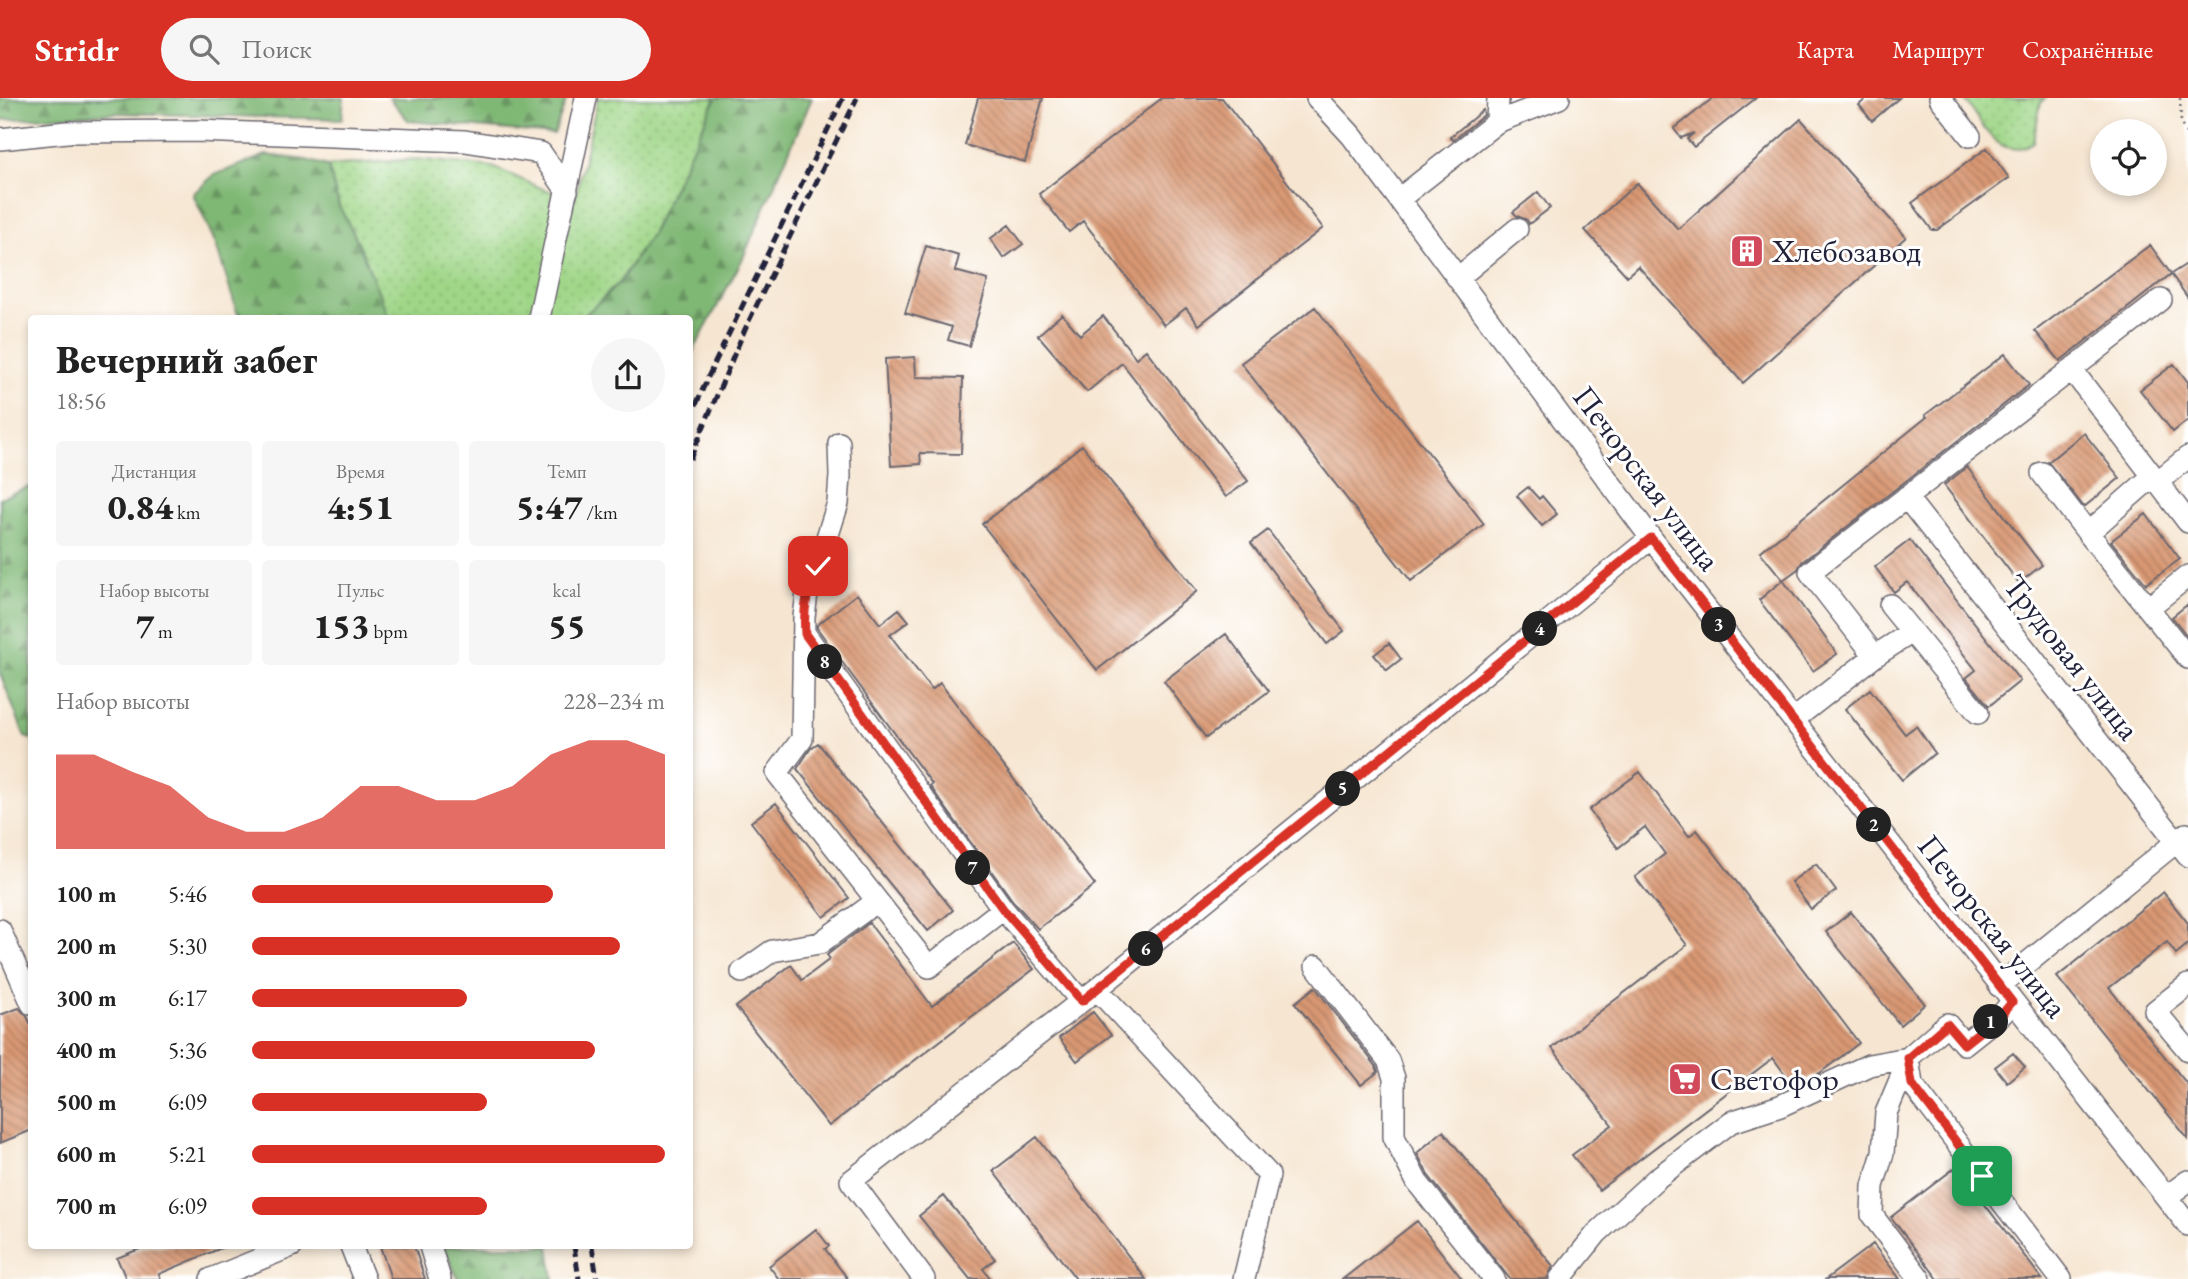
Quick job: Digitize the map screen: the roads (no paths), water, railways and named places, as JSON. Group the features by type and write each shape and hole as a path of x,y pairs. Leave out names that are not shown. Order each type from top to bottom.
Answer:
{"street":[{"path":"540,315 586,98"},
{"name":"Печорская улица","path":"1317,98 1352,136 1651,538 2188,1225"},
{"path":"1497,122 1498,98"},
{"path":"1399,199 1497,122 1559,98"},
{"path":"1940,98 1970,136"},
{"path":"0,139 67,132 197,131 465,141 541,153 567,191"},
{"path":"1458,278 1517,229"},
{"path":"1875,656 1810,572 2161,300"},
{"path":"2071,370 2188,522"},
{"path":"839,443 841,477 838,503 807,593 804,617 803,740 777,773 929,967 1003,909"},
{"path":"2088,533 2155,479 2188,457"},
{"path":"2042,473 2188,658"},
{"name":"Трудовая улица","path":"1906,497 2184,843"},
{"path":"924,1279 851,1181 1089,995 1651,538"},
{"path":"2148,608 2188,576"},
{"path":"1890,605 1978,712"},
{"path":"1793,720 1875,656 1912,632"},
{"path":"805,634 1003,909 1269,1175 1244,1279"},
{"path":"1560,1279 1597,1234 1656,1179 1731,1122 1780,1107 1869,1065 1908,1058 1947,1024 1964,1044 2003,1013 2006,994 2184,843"},
{"path":"741,972 772,951 820,943 877,901"},
{"path":"0,930 28,995"},
{"path":"1317,966 1388,1060 1394,1078 1394,1137 1417,1182 1494,1279"},
{"path":"2188,985 2155,1011 2188,1051"},
{"path":"1908,1058 1886,1113 1882,1153 1873,1186 1872,1215 1920,1279"},
{"path":"1908,1058 1912,1084 2061,1279"},
{"path":"2166,1198 2188,1181"},
{"path":"211,1279 285,1249"},
{"path":"352,1249 364,1279"},
{"path":"431,1249 440,1279"}],"railway":[{"path":"693,412 843,98"},
{"path":"693,452 745,329 857,98"},
{"path":"574,1249 579,1279"},
{"path":"592,1249 597,1279"}],"place":[{"name":"Хлебозавод","path":"1747,251"},
{"name":"Светофор","path":"1685,1079"}]}
